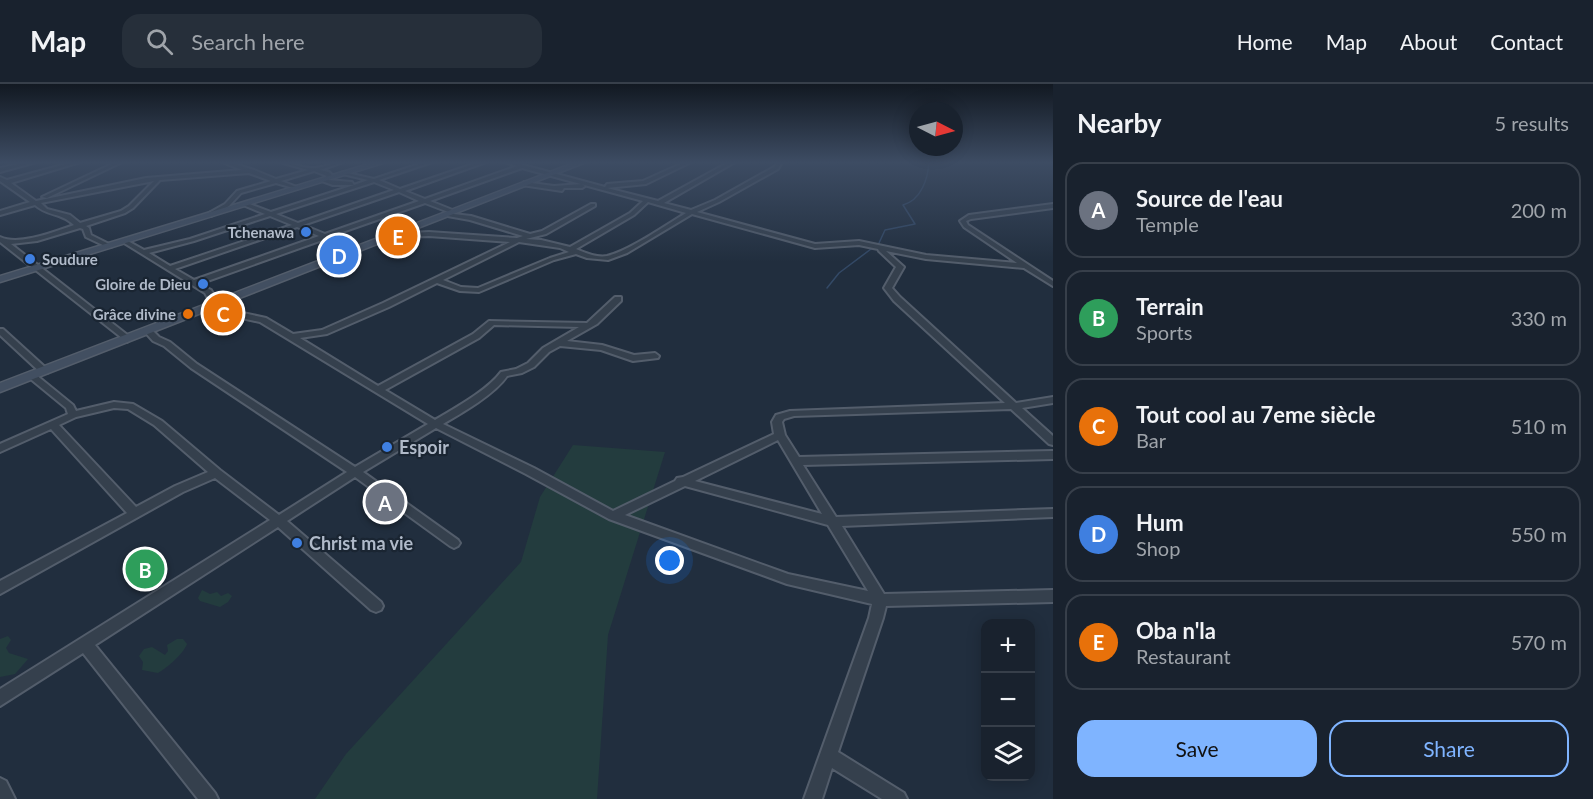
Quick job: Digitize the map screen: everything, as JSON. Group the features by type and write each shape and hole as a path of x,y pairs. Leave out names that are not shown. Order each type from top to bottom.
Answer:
{"street":[{"path":"24,195 45,210 68,216 76,224 82,225 87,230 88,236 109,246"},
{"path":"34,203 50,195"},
{"path":"0,213 72,195"},
{"path":"3,241 37,239 82,225 130,207 142,195"},
{"path":"228,207 237,195"},
{"path":"0,279 228,207 273,195"},
{"path":"146,252 327,195"},
{"path":"172,270 182,264 384,195"},
{"path":"413,195 449,214 531,235 600,259 612,258 625,252 690,213 727,195"},
{"path":"194,283 438,195"},
{"path":"0,388 496,195"},
{"path":"629,195 815,246 852,242 955,261 1023,266"},
{"path":"658,204 673,195"},
{"path":"438,281 460,289 479,290 572,251 632,214 647,200"},
{"path":"245,204 325,236 353,251"},
{"path":"293,337 324,332 438,281 517,241 544,233 593,205"},
{"path":"1053,206 969,217 963,221 966,226 1023,266 1053,284"},
{"path":"394,235 429,234 550,243"},
{"path":"3,241 35,268 85,303 127,339"},
{"path":"124,241 146,252 208,292 214,302 213,306"},
{"path":"879,248 900,267 888,288 897,299 1053,442"},
{"path":"0,698 355,472 435,424 498,381 504,374 523,369 542,353 594,322 618,299"},
{"path":"213,306 226,312 263,320 435,424 530,471 613,516 788,579 880,600 1053,596"},
{"path":"379,389 476,336 492,323 586,325"},
{"path":"0,331 44,371"},
{"path":"148,331 194,366 355,472 454,543"},
{"path":"0,344 10,341"},
{"path":"560,343 602,348 633,358 655,356"},
{"path":"32,376 70,406 73,415"},
{"path":"813,799 880,600 780,435 777,422 780,417 794,413 1014,406 1053,400"},
{"path":"0,448 73,415 114,405 130,406 158,423 216,473 279,521 376,606"},
{"path":"53,425 134,513"},
{"path":"613,516 681,481 780,435"},
{"path":"795,461 1053,455"},
{"path":"0,588 179,489 216,473"},
{"path":"681,481 834,522 1053,513"},
{"path":"84,643 209,799"},
{"path":"828,756 898,799"},
{"path":"0,787 6,799"}],"green space":[{"path":"573,445 665,452 608,635 597,799 315,799 346,754 521,562 540,497"},
{"path":"202,590 210,594 217,592 221,596 228,593 232,596 220,607 200,601 198,598"},
{"path":"8,636 11,640 6,648 9,653 28,659 15,674 0,677 0,639"},
{"path":"177,639 183,639 187,644 171,664 158,673 142,670 143,662 139,656 144,649 152,647 165,655 168,651 167,645"}],"waterway":[{"path":"827,288 839,273 879,243 885,230 915,224 903,205 918,195"}],"place":[{"name":"Tchenawa","path":"306,232"},
{"name":"Oba n'la","path":"398,236"},
{"name":"Hum","path":"339,255"},
{"name":"Soudure","path":"30,259"},
{"name":"Gloire de Dieu","path":"203,284"},
{"name":"Tout cool au 7eme siècle","path":"223,313"},
{"name":"Grâce divine","path":"188,314"},
{"name":"Espoir","path":"387,447"},
{"name":"Source de l'eau","path":"385,502"},
{"name":"Christ ma vie","path":"297,543"},
{"name":"Terrain","path":"145,569"}]}
